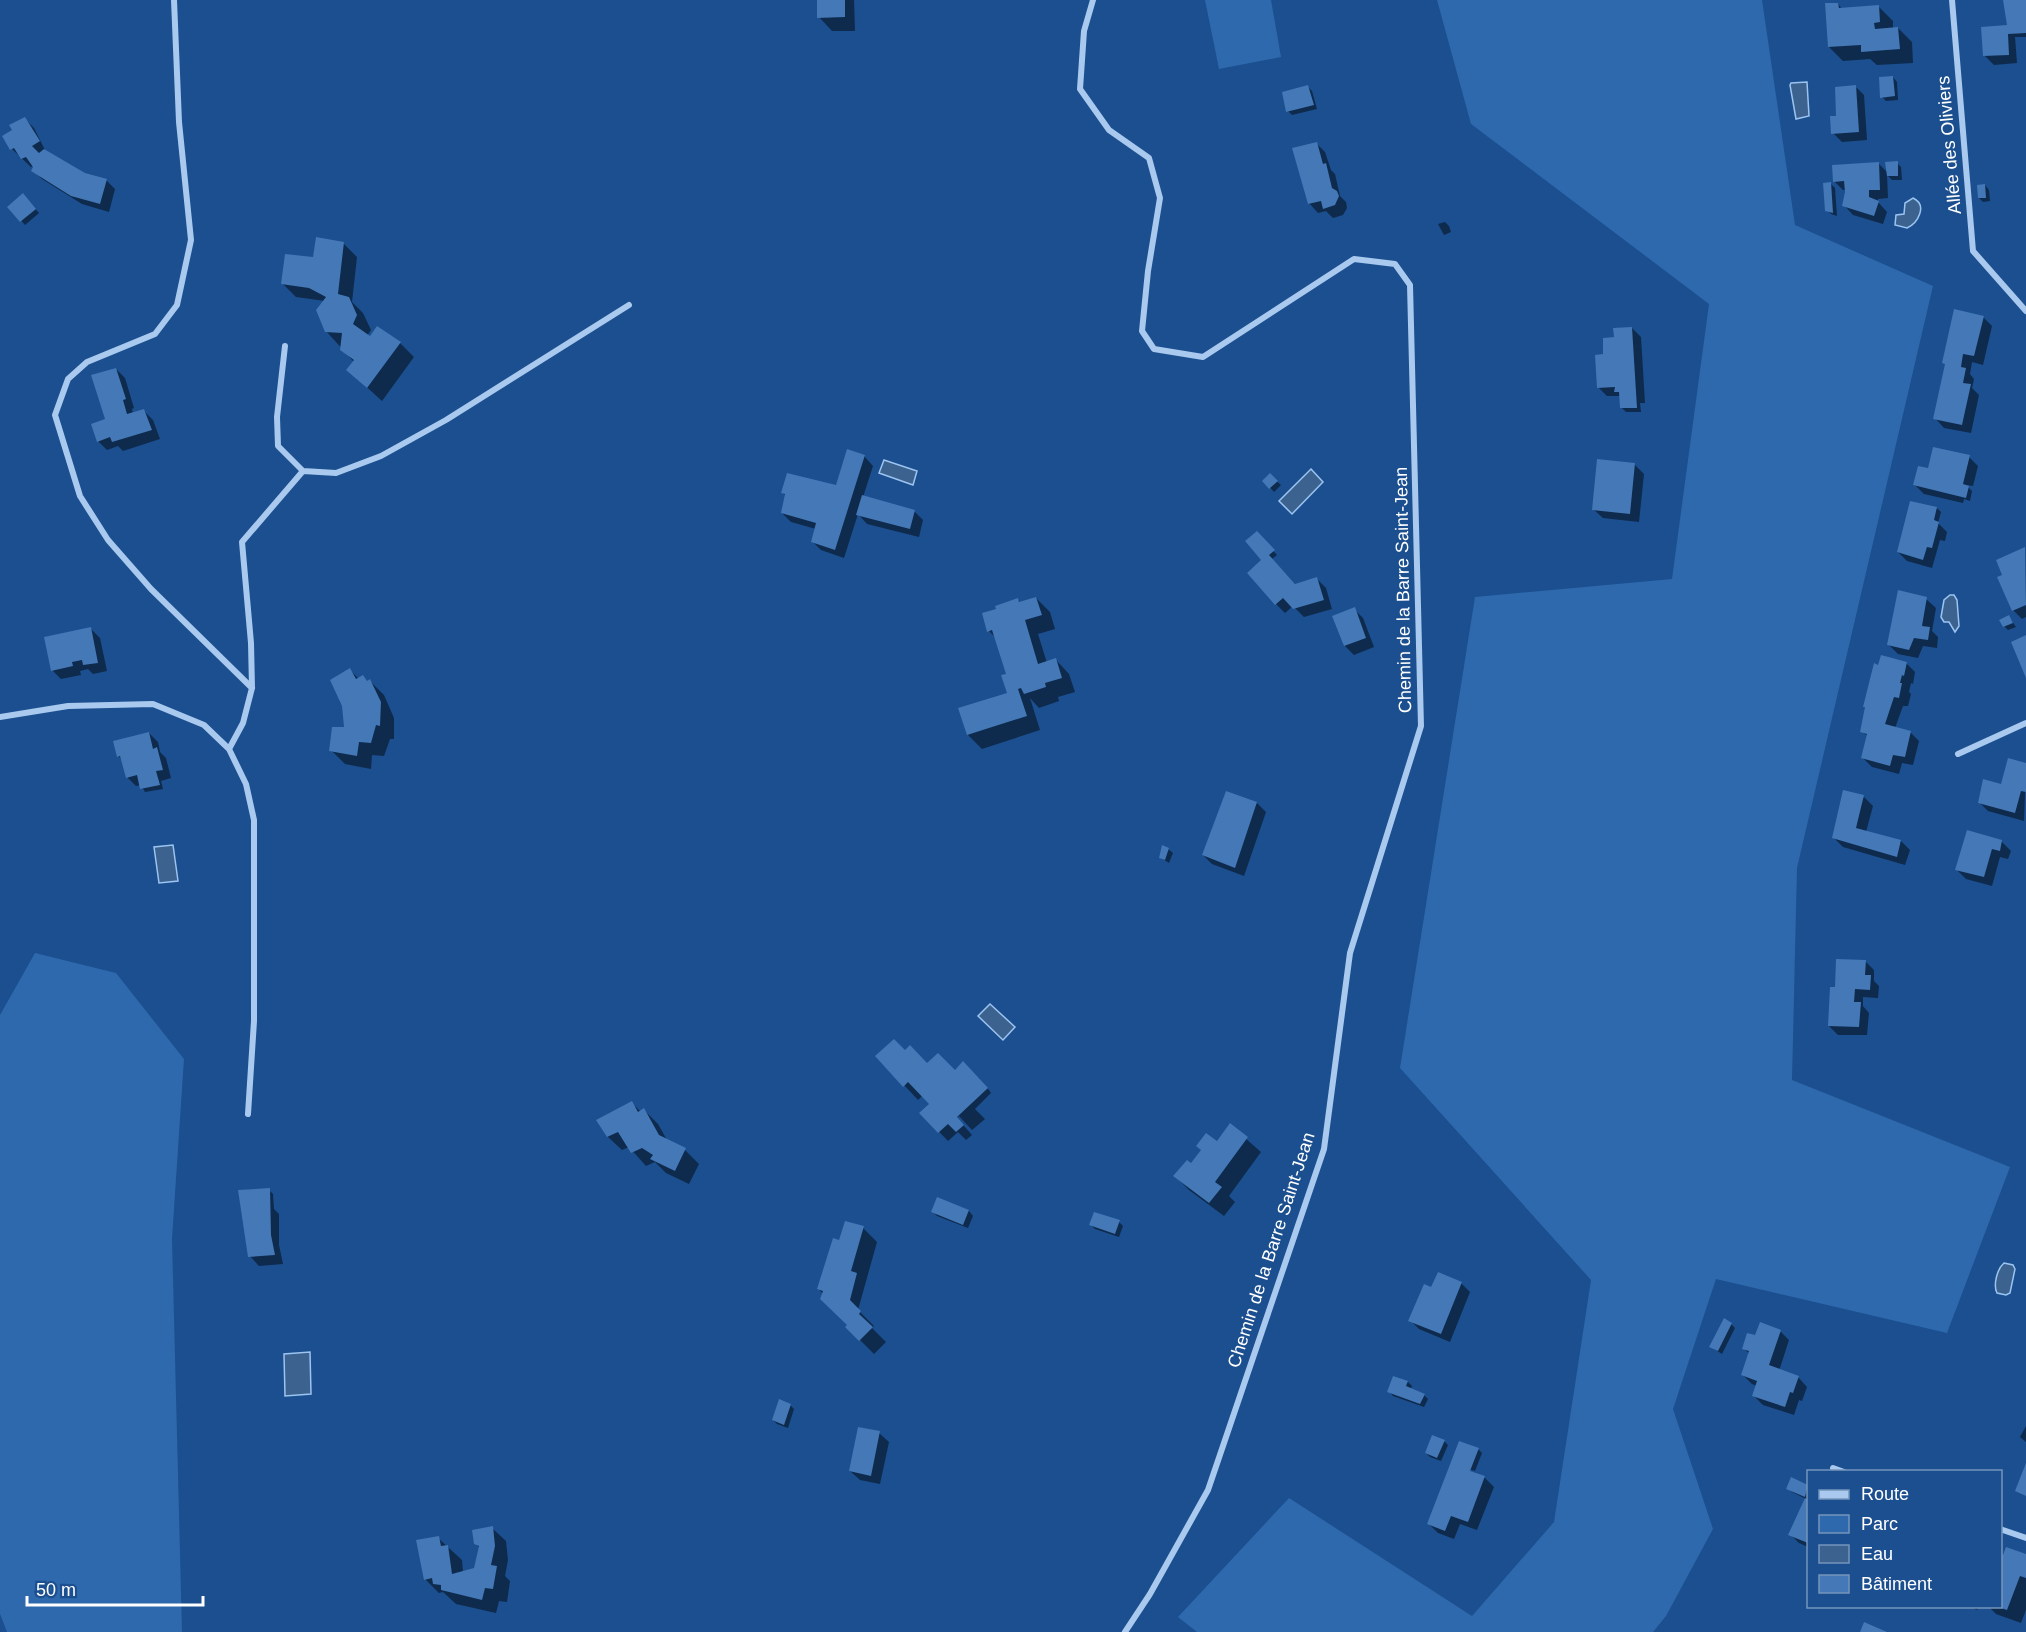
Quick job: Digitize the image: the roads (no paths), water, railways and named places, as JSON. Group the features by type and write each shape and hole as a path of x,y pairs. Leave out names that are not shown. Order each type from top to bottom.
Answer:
{"street":[{"path":"174,0 179,122 191,240 177,305 155,334 87,362 68,379 55,415 80,495 108,540 152,589 252,688"},
{"name":"Chemin de la Barre Saint-Jean","path":"1094,0 1084,31 1080,89 1109,130 1149,158 1160,198 1148,271 1142,331 1154,349 1203,357 1354,259 1395,264 1410,285 1421,726 1350,953 1324,1149 1208,1490 1150,1594 1125,1632"},
{"name":"Allée des Oliviers","path":"1952,0 1973,251 2026,311"},
{"path":"285,346 277,417 278,446 303,471 336,473 381,456 446,420 629,305"},
{"path":"229,748 243,723 252,688 243,542 303,471"},
{"path":"0,717 68,706 153,704 204,725 229,748 246,784 254,820 254,1021 248,1114"},
{"path":"1959,754 2026,723"},
{"path":"1833,1468 1838,1470"},
{"path":"2002,1529 2026,1538"}],"water":[{"path":"1807,82 1809,116 1796,119 1790,85"},
{"path":"1913,198 1918,201 1921,209 1918,218 1907,228 1895,225 1896,215 1904,214 1905,203"},
{"path":"884,460 917,471 913,485 879,473"},
{"path":"1311,469 1323,482 1292,514 1279,501"},
{"path":"1954,595 1957,600 1959,626 1955,632 1949,622 1944,622 1941,617 1944,600"},
{"path":"173,845 178,881 159,883 154,847"},
{"path":"990,1004 1015,1027 1003,1040 978,1016"},
{"path":"2004,1263 2013,1265 2015,1269 2010,1293 2006,1295 1997,1293 1995,1286 1998,1273"},
{"path":"310,1352 311,1394 285,1396 284,1354"}]}
